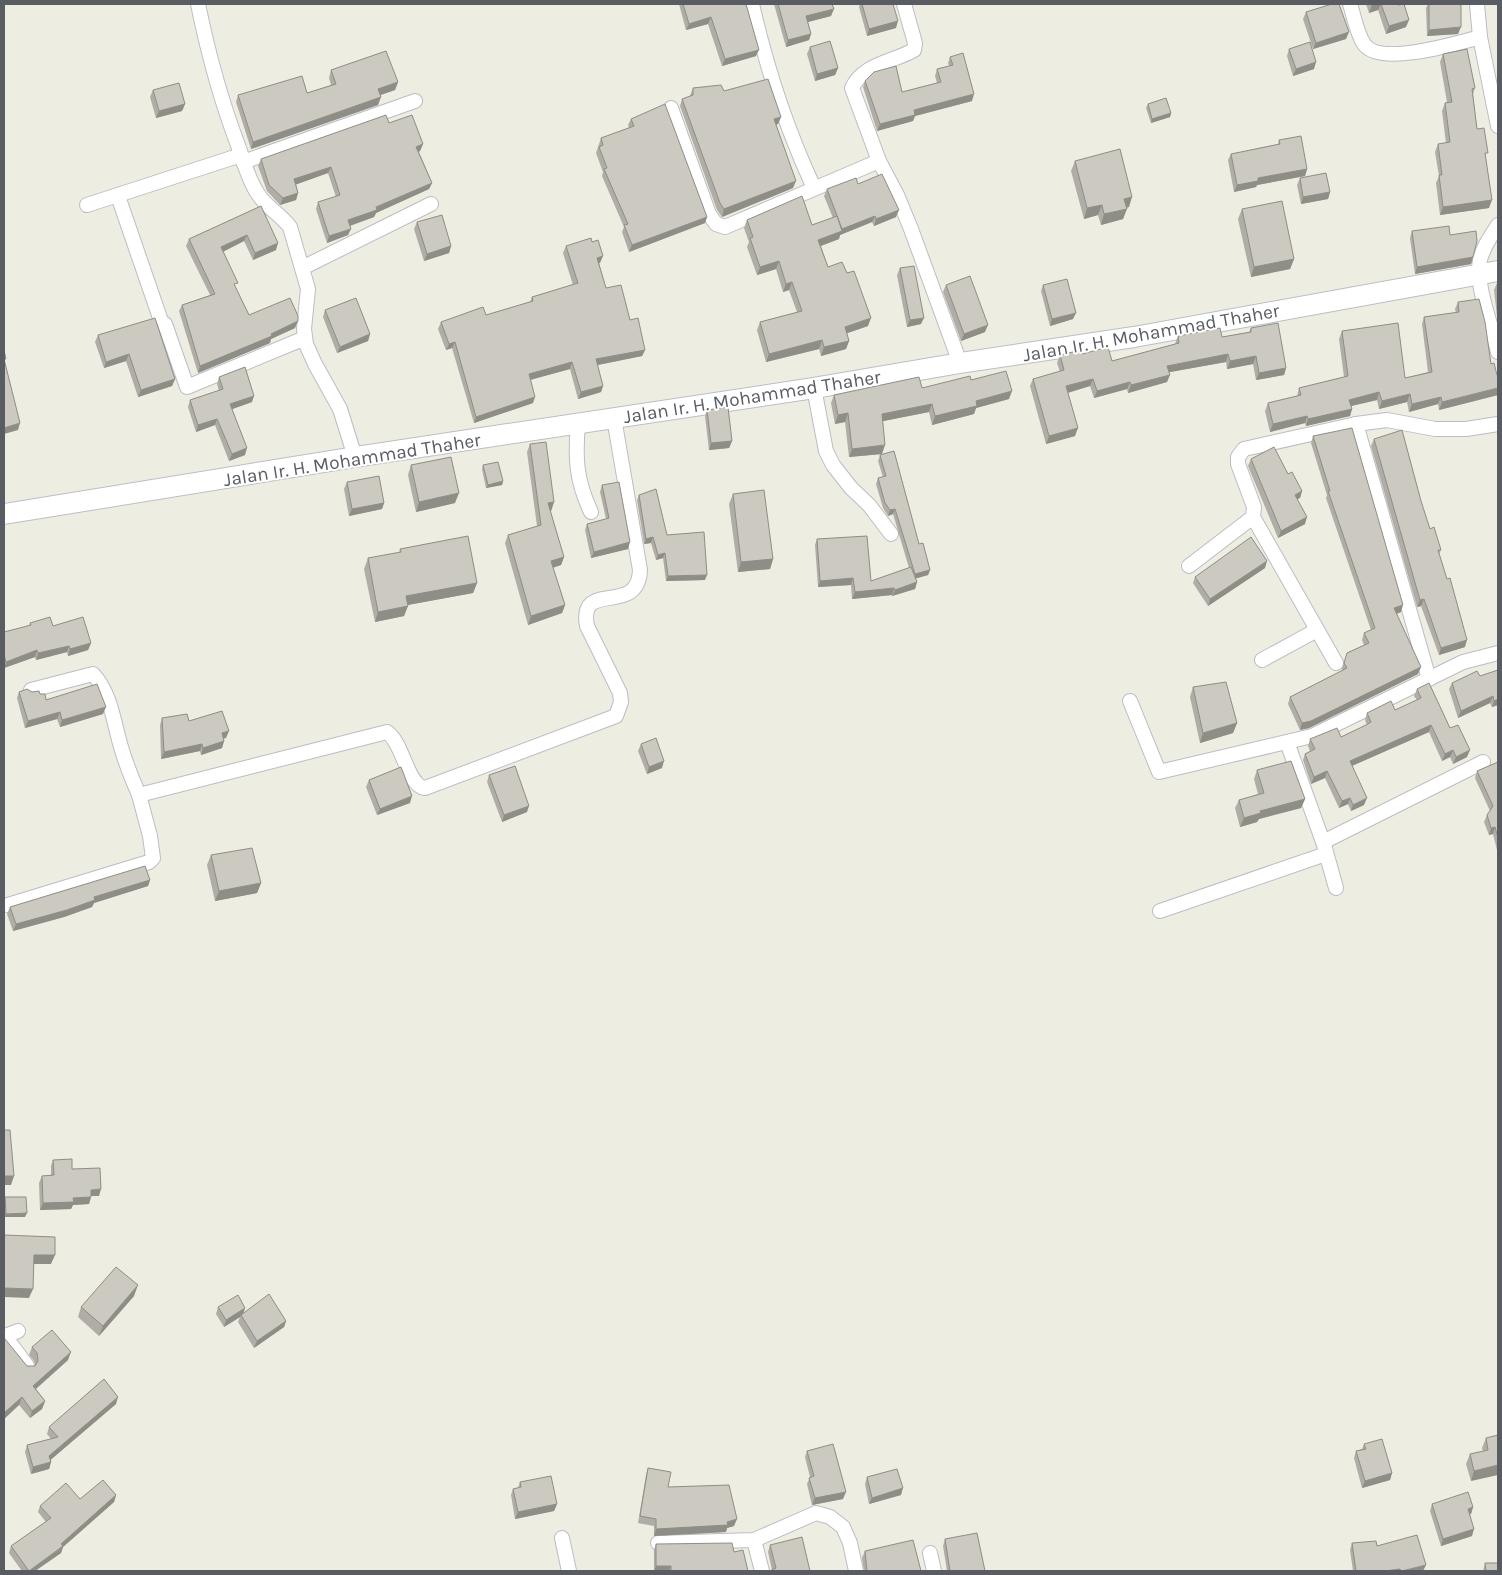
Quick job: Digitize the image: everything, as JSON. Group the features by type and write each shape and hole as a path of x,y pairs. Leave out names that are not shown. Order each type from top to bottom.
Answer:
{"main road":[{"name":"Jalan Ir. H. Mohammad Thaher","path":"4,514 355,457 814,388 960,363 1134,337 1498,271"}],"street":[{"path":"198,4 218,89 256,192 265,205 284,219 290,227 308,289 304,329 305,338 315,364 340,409 355,457"},
{"path":"752,4 759,35 780,100 814,188"},
{"path":"904,4 915,43 914,50 868,70 856,80 852,88 879,161 912,229 960,363"},
{"path":"1350,4 1364,45 1374,52 1387,54 1436,48 1480,37"},
{"path":"1477,4 1480,37 1498,126"},
{"path":"88,206 415,101"},
{"path":"671,108 709,214 716,224 725,227 879,161"},
{"path":"118,196 187,387 305,338"},
{"path":"302,268 431,204"},
{"path":"1498,225 1480,258 1478,274 1498,352"},
{"path":"814,388 826,450 833,465 851,488 869,504 891,534"},
{"path":"139,795 387,732 399,746 414,783 419,788 425,788 616,716 621,702 620,693 587,626 585,615 588,606 593,602 629,594 636,588 640,580 640,570 614,418"},
{"path":"1336,663 1253,517 1254,507 1238,464 1238,457 1244,450 1356,424 1387,420 1434,429 1466,429 1498,424"},
{"path":"578,424 575,454 577,474 582,494 591,512"},
{"path":"1356,424 1429,679"},
{"path":"1189,566 1253,517"},
{"path":"1262,660 1317,630"},
{"path":"1130,701 1159,772 1312,736 1463,662 1498,653"},
{"path":"8,906 149,862 153,858 150,836 139,795 130,774 109,704 100,681 94,674 31,690"},
{"path":"1287,742 1336,888"},
{"path":"1160,911 1324,848 1483,762"},
{"path":"18,1331 4,1336 27,1366"},
{"path":"658,1543 754,1540 816,1513 830,1517 843,1527 850,1543 856,1571"},
{"path":"562,1538 569,1571"},
{"path":"754,1540 762,1571"},
{"path":"930,1553 934,1571"}],"building":[{"path":"683,4 746,4 759,50 725,59 711,17 689,24"},
{"path":"778,4 832,4 834,9 806,16 811,34 788,40"},
{"path":"862,4 893,4 898,21 869,29"},
{"path":"1332,4 1339,4 1349,32 1316,43 1306,12"},
{"path":"1381,4 1404,4 1409,20 1389,26"},
{"path":"1429,4 1461,4 1461,27 1429,30"},
{"path":"830,41 838,68 817,74 810,47"},
{"path":"1310,42 1316,62 1296,69 1289,49"},
{"path":"1467,49 1475,88 1472,89 1477,129 1484,128 1488,153 1485,153 1492,200 1443,207 1439,175 1442,175 1438,144 1450,142 1445,103 1452,102 1443,54"},
{"path":"386,51 398,82 378,89 381,97 253,142 238,95 302,76 307,93 336,84 331,70"},
{"path":"963,53 974,94 914,110 915,115 880,124 865,81 874,72 896,66 902,92 941,82 937,69 953,65 950,57"},
{"path":"768,79 781,117 774,119 796,181 724,209 720,203 682,99 693,95 693,88 721,85 724,91"},
{"path":"179,83 185,104 159,111 153,90"},
{"path":"1166,98 1171,113 1152,119 1148,104"},
{"path":"665,104 707,217 632,245 624,225 628,224 604,169 607,168 599,147 603,145 601,138 634,126 631,119"},
{"path":"386,115 389,123 412,115 423,144 416,147 432,183 376,207 377,210 348,220 351,229 329,236 318,202 340,195 331,167 294,179 298,193 283,198 269,185 261,159"},
{"path":"1301,136 1307,169 1258,178 1258,181 1237,185 1231,154 1280,144 1279,140"},
{"path":"1120,149 1132,197 1124,199 1127,209 1104,214 1102,205 1087,208 1075,161"},
{"path":"1326,173 1330,192 1303,197 1300,178"},
{"path":"882,174 899,210 876,219 875,216 842,229 827,189 856,178 858,184"},
{"path":"802,196 812,225 837,216 842,231 818,240 828,267 842,262 847,273 854,271 871,318 845,327 849,341 824,347 822,340 769,354 760,322 802,311 792,282 786,284 779,261 760,267 750,238 753,237 747,220"},
{"path":"1282,201 1294,259 1254,267 1242,209"},
{"path":"261,206 278,243 255,253 247,235 221,247 238,283 234,284 249,315 290,298 298,316 298,321 271,334 272,336 200,366 182,305 215,294 189,239"},
{"path":"442,215 451,246 427,254 417,222"},
{"path":"1449,226 1450,235 1476,231 1477,241 1473,257 1417,267 1412,231"},
{"path":"591,238 592,242 598,240 603,256 597,258 606,288 621,285 630,320 638,318 645,350 596,359 603,386 581,392 572,362 529,374 535,397 476,417 455,342 449,344 441,322 483,307 486,315 533,301 532,297 578,283 566,246"},
{"path":"914,266 924,318 910,320 900,268"},
{"path":"970,276 988,325 964,334 946,285"},
{"path":"1067,279 1076,313 1052,319 1043,285"},
{"path":"356,298 370,334 340,347 325,310"},
{"path":"1479,299 1485,322 1491,364 1494,363 1498,374 1498,388 1442,402 1441,397 1412,404 1410,394 1382,401 1379,392 1349,400 1352,409 1308,419 1307,416 1273,424 1268,403 1301,395 1299,388 1348,376 1342,331 1398,323 1405,378 1432,372 1424,317 1459,312 1458,302"},
{"path":"155,318 175,379 141,390 129,354 106,362 98,335"},
{"path":"1278,323 1286,368 1259,373 1256,356 1230,361 1228,354 1167,366 1170,375 1131,385 1130,382 1097,391 1093,379 1066,386 1078,428 1049,436 1033,379 1064,370 1060,355 1081,350 1082,354 1108,347 1112,361 1179,343 1178,336 1220,328 1222,337 1251,332 1251,328"},
{"path":"4,359 20,423 4,428"},
{"path":"245,367 254,396 230,404 247,448 232,454 217,419 198,425 190,400 223,389 219,377"},
{"path":"1006,371 1012,391 976,401 977,406 935,416 932,404 882,414 885,445 852,449 848,413 838,415 834,395 919,377 922,388 970,376 971,380"},
{"path":"728,407 732,441 711,443 707,410"},
{"path":"1352,428 1403,605 1394,608 1421,667 1311,721 1302,723 1290,697 1347,668 1344,663 1347,653 1369,643 1364,633 1375,628 1328,491 1330,491 1313,436"},
{"path":"1402,430 1421,501 1430,529 1434,527 1441,550 1438,550 1447,579 1450,578 1467,640 1441,648 1424,599 1420,600 1374,439"},
{"path":"546,442 554,502 548,503 564,557 551,561 565,605 531,616 508,535 541,525 530,444"},
{"path":"1274,447 1288,474 1292,472 1302,491 1295,495 1307,517 1281,531 1251,459"},
{"path":"894,451 919,544 923,543 930,570 915,574 895,509 890,510 885,503 878,478 886,476 880,455"},
{"path":"451,457 459,493 419,502 411,465"},
{"path":"498,462 503,481 488,485 483,465"},
{"path":"379,476 384,503 352,509 347,482"},
{"path":"619,482 630,542 594,552 587,524 609,518 602,485"},
{"path":"656,489 667,535 704,532 707,575 668,576 665,553 658,555 653,537 646,539 639,495"},
{"path":"764,490 773,559 741,562 733,494"},
{"path":"468,536 477,583 406,596 408,606 378,612 368,558 401,552 400,549"},
{"path":"867,536 871,581 911,567 917,582 895,590 894,588 855,592 853,578 820,581 817,539"},
{"path":"1251,537 1267,561 1210,599 1195,577"},
{"path":"50,617 53,626 83,617 91,643 70,649 69,646 38,653 37,650 6,662 4,655 4,632 31,625 30,623"},
{"path":"1498,670 1498,699 1494,701 1493,696 1461,711 1452,683 1477,671 1480,676"},
{"path":"1226,682 1237,723 1203,733 1193,687"},
{"path":"1429,683 1450,728 1458,725 1470,750 1456,757 1453,750 1445,754 1431,725 1350,761 1367,798 1353,805 1350,798 1342,801 1327,771 1314,777 1305,754 1315,749 1310,739 1337,728 1341,737 1371,722 1367,713 1391,701 1395,710 1421,698 1417,689"},
{"path":"97,684 106,707 62,720 60,712 28,721 19,692 27,689 32,692 39,691 40,694 45,694 46,700"},
{"path":"222,711 229,731 222,733 224,741 203,748 202,744 164,752 162,718 187,714 189,721"},
{"path":"656,738 664,761 649,767 641,744"},
{"path":"1291,761 1305,799 1260,811 1261,813 1244,818 1239,800 1264,793 1257,770"},
{"path":"1498,762 1498,838 1495,827 1491,828 1487,815 1493,806 1477,771"},
{"path":"515,766 529,806 504,815 489,775"},
{"path":"401,767 412,796 380,809 369,780"},
{"path":"252,848 261,883 219,891 211,855"},
{"path":"145,866 150,880 94,897 95,900 67,910 16,924 10,907"},
{"path":"4,1130 10,1130 14,1176 4,1176"},
{"path":"72,1159 72,1169 100,1168 101,1189 91,1190 91,1197 73,1198 74,1202 43,1203 42,1176 54,1175 53,1160"},
{"path":"5,1197 26,1197 27,1213 6,1214"},
{"path":"4,1235 55,1237 55,1255 34,1255 33,1289 4,1288"},
{"path":"116,1267 138,1285 103,1326 81,1307"},
{"path":"269,1294 286,1321 257,1341 241,1315"},
{"path":"238,1295 245,1308 226,1320 218,1307"},
{"path":"52,1330 71,1352 33,1386 45,1401 32,1411 22,1397 4,1413 4,1340 27,1366 35,1366 38,1361 37,1353 32,1347"},
{"path":"104,1379 118,1397 49,1456 51,1462 33,1467 27,1445 58,1437 49,1427"},
{"path":"1498,1435 1498,1465 1474,1471 1470,1454 1488,1450 1486,1438"},
{"path":"1382,1439 1392,1473 1365,1481 1356,1451 1366,1449 1364,1444"},
{"path":"833,1444 846,1492 815,1498 809,1478 814,1476 807,1451"},
{"path":"648,1468 671,1472 668,1487 729,1485 737,1519 727,1522 728,1525 656,1529 656,1519 640,1516"},
{"path":"897,1469 903,1488 872,1498 867,1477"},
{"path":"551,1476 557,1504 518,1512 513,1489 521,1487 520,1482"},
{"path":"103,1480 116,1495 61,1544 63,1546 29,1571 11,1546 51,1518 40,1506 66,1483 80,1499"},
{"path":"1468,1492 1473,1507 1468,1509 1474,1529 1443,1539 1432,1504"},
{"path":"977,1533 985,1571 950,1571 945,1539"},
{"path":"1417,1535 1426,1565 1402,1571 1400,1569 1356,1571 1352,1543 1376,1541 1377,1546"},
{"path":"802,1537 810,1571 770,1571 776,1568 770,1545"},
{"path":"913,1540 921,1571 867,1571 865,1551"},
{"path":"732,1543 734,1552 743,1550 748,1571 671,1571 671,1566 656,1566 656,1544"},
{"path":"1485,1563 1498,1563 1498,1571 1486,1571"}]}
